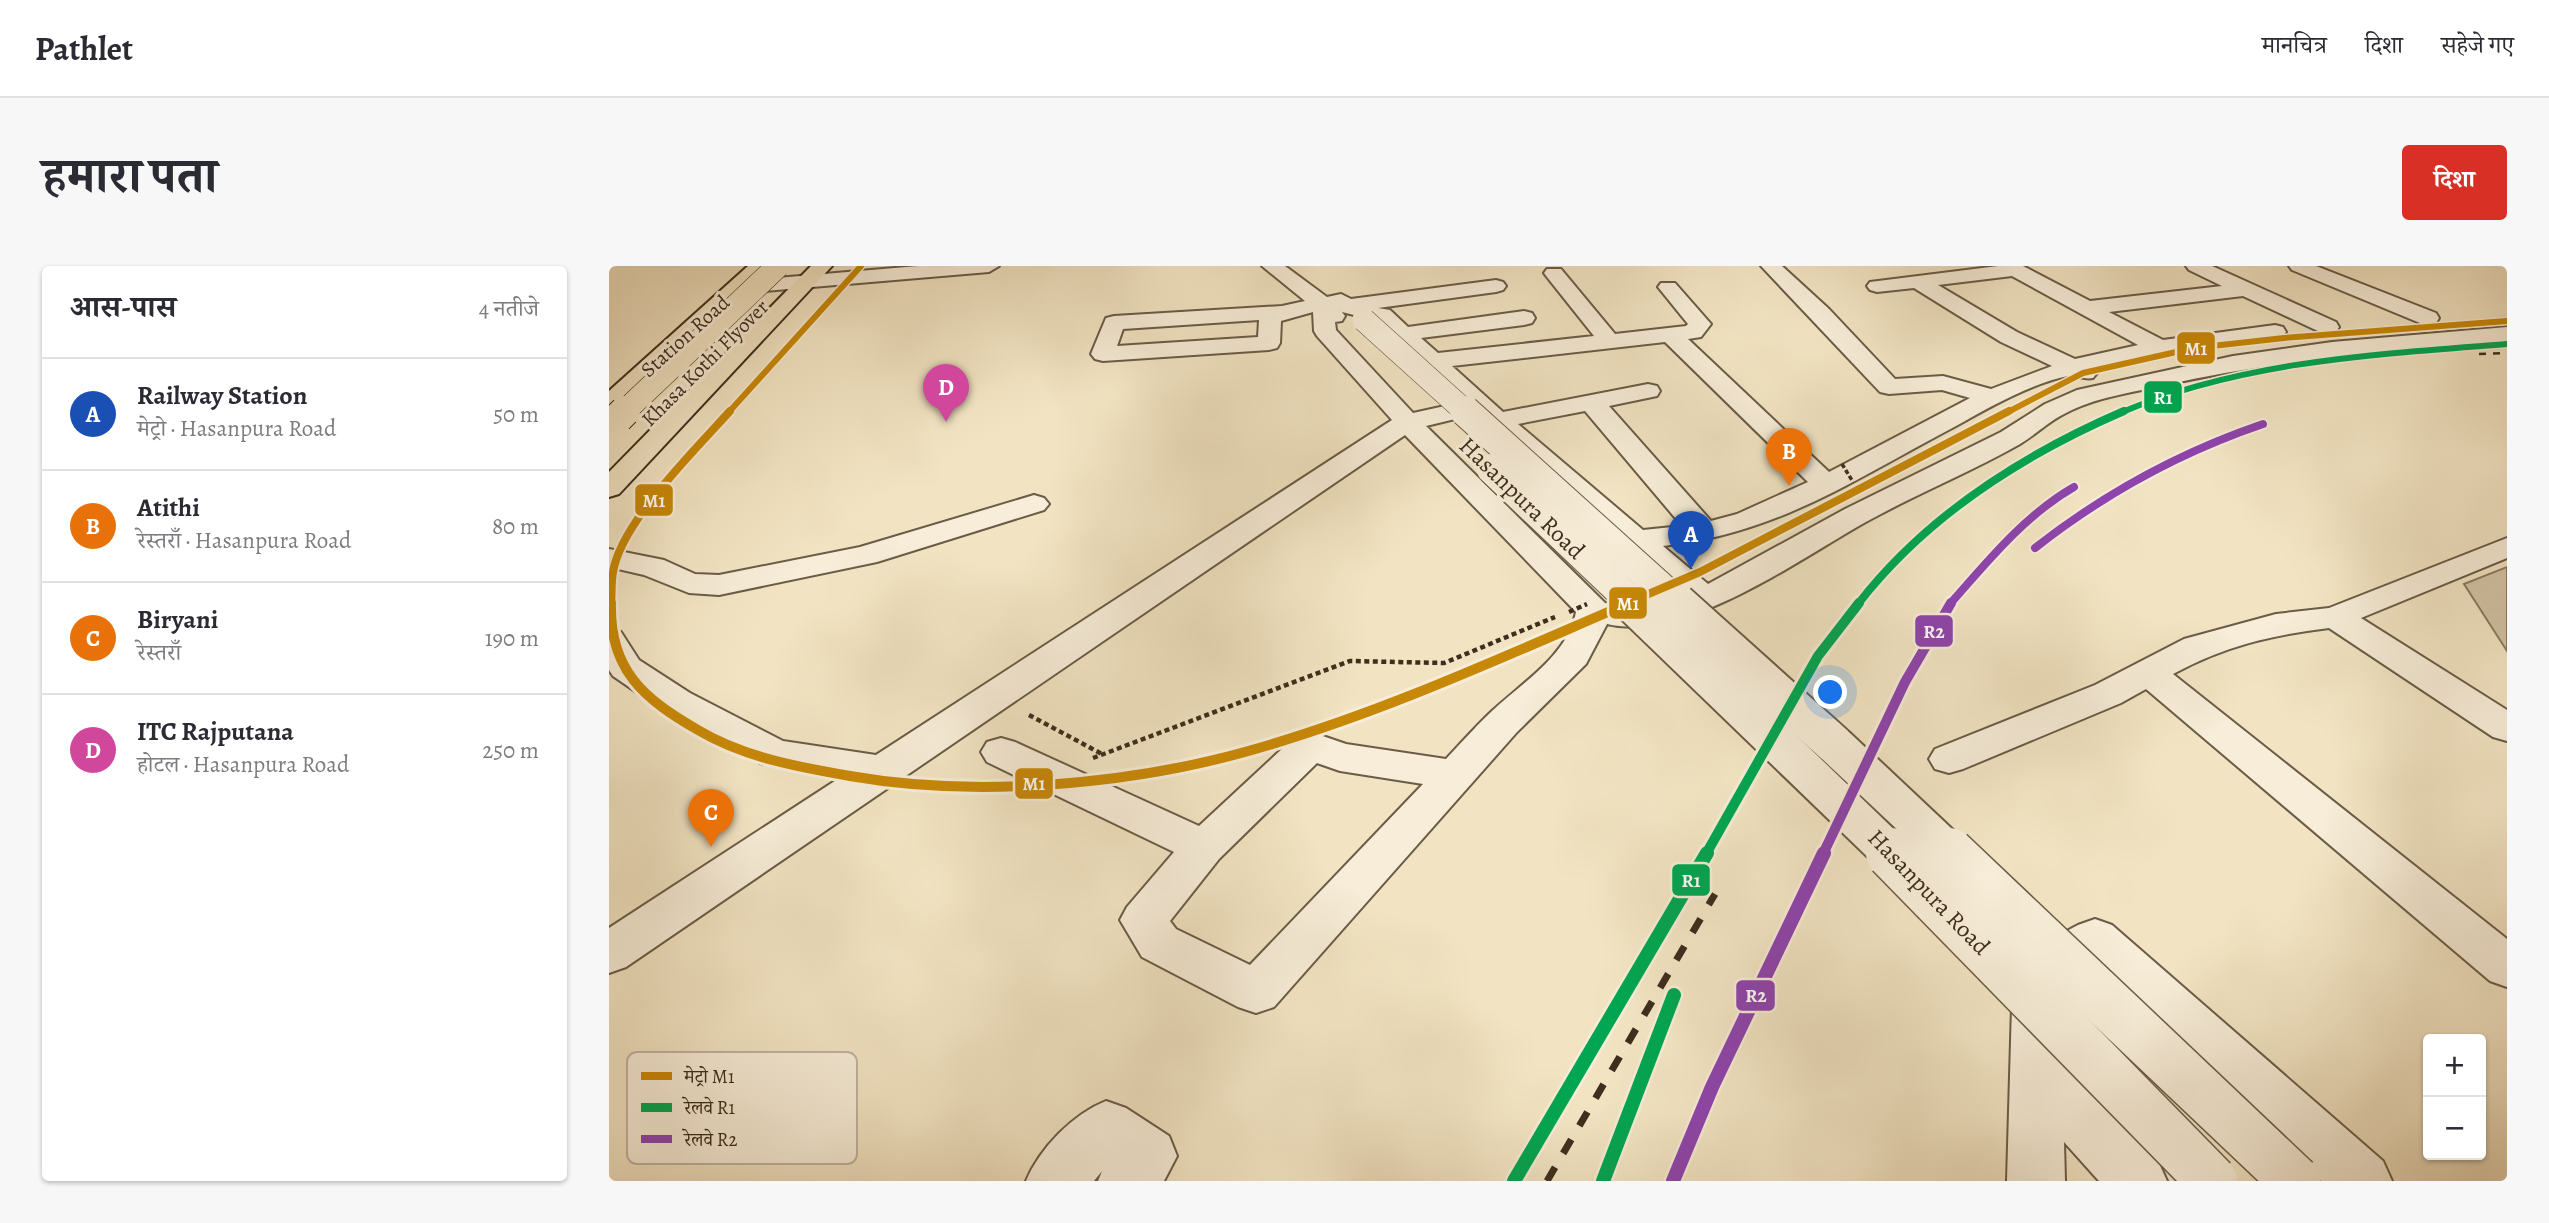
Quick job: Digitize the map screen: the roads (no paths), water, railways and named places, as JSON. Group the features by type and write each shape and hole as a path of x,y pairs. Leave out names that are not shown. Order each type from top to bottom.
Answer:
{"main road":[{"name":"Khasa Kothi Flyover","path":"609,426 778,266"},
{"name":"Khasa Kothi Flyover","path":"609,459 812,271"},
{"path":"609,488 812,271"},
{"name":"Station Road","path":"609,404 751,276"}],"street":[{"path":"751,276 870,266"},
{"path":"812,271 989,266"},
{"name":"Hasanpura Road","path":"1272,266 1345,310 1838,799 2212,1181"},
{"path":"1771,266 1821,314 1888,387 1943,383 1991,397"},
{"path":"2299,266 2428,318"},
{"path":"1877,273 1917,281 2012,267 2157,346"},
{"path":"2201,269 2328,327"},
{"path":"1303,270 1835,745 2295,1181"},
{"path":"1554,273 1610,342"},
{"path":"1917,281 2008,337 2115,387"},
{"path":"2052,289 2090,285"},
{"path":"1282,312 1271,318 1269,343 1103,354 1114,323 1282,312 1345,310 1496,286"},
{"path":"1433,361 1693,332 1700,324 1668,287"},
{"path":"2087,309 2246,289"},
{"path":"1433,311 1476,303 1477,300 1468,290"},
{"path":"1345,310 1382,315 1489,414 1633,540 1706,599"},
{"path":"1345,310 1325,331 1403,431 1591,622 1573,656 1503,723 1456,775 1256,992 1159,943 1143,920 1203,847 1311,745 1340,757 1456,775"},
{"path":"1633,540 1704,532 1747,521 1826,484 1991,397 2072,367 2157,346 2195,340 2428,318 2507,314"},
{"path":"1403,334 1524,318"},
{"path":"1581,611 1617,616 1657,614 1706,599 1856,515 2011,438 2054,409 2086,395 2233,363 2332,349 2507,334"},
{"path":"1671,335 1826,484"},
{"path":"609,953 995,696 1403,431 1489,414 1591,402 1648,391"},
{"path":"1591,402 1704,532"},
{"path":"609,558 653,567 689,583 719,585 866,555 1034,504"},
{"path":"1949,759 2108,694 2196,647 2276,624 2335,617 2507,547"},
{"path":"2335,617 2507,728"},
{"path":"609,640 626,668 666,695 774,753 884,770"},
{"path":"2147,673 2507,967"},
{"path":"1001,752 1203,847"},
{"path":"2036,1181 2037,971 2095,939 2363,1181"},
{"path":"2038,1076 2138,1181"},
{"path":"1055,1181 1106,1127 1149,1156 1127,1181"}],"railway":[{"path":"2479,354 2507,353"},
{"path":"1547,1181 1715,894"}],"metro line":[{"name":"M1","path":"861,266 677,470 627,535 613,570 610,621 618,659 640,690 675,717 718,742 798,767 890,783 990,787 1130,776 1251,750 1427,690 1700,572 2083,373 2194,348 2284,338 2507,321"}],"rail line":[{"name":"R1","path":"1514,1181 1756,769 1818,656 1872,586 1922,533 2006,471 2067,436 2146,402 2219,381 2289,367 2369,355 2507,344"},
{"name":"R2","path":"2035,548 2088,508 2143,474 2200,447 2263,424"},
{"name":"R2","path":"1673,1181 1712,1087 1905,682 1949,605 1999,548 2060,495 2074,487"},
{"name":"R1","path":"1603,1181 1674,995"}],"place":[{"name":"ITC Rajputana","path":"946,422"},
{"name":"Atithi","path":"1789,486"},
{"name":"Railway Station","path":"1691,569"},
{"name":"Biryani","path":"711,847"}]}
